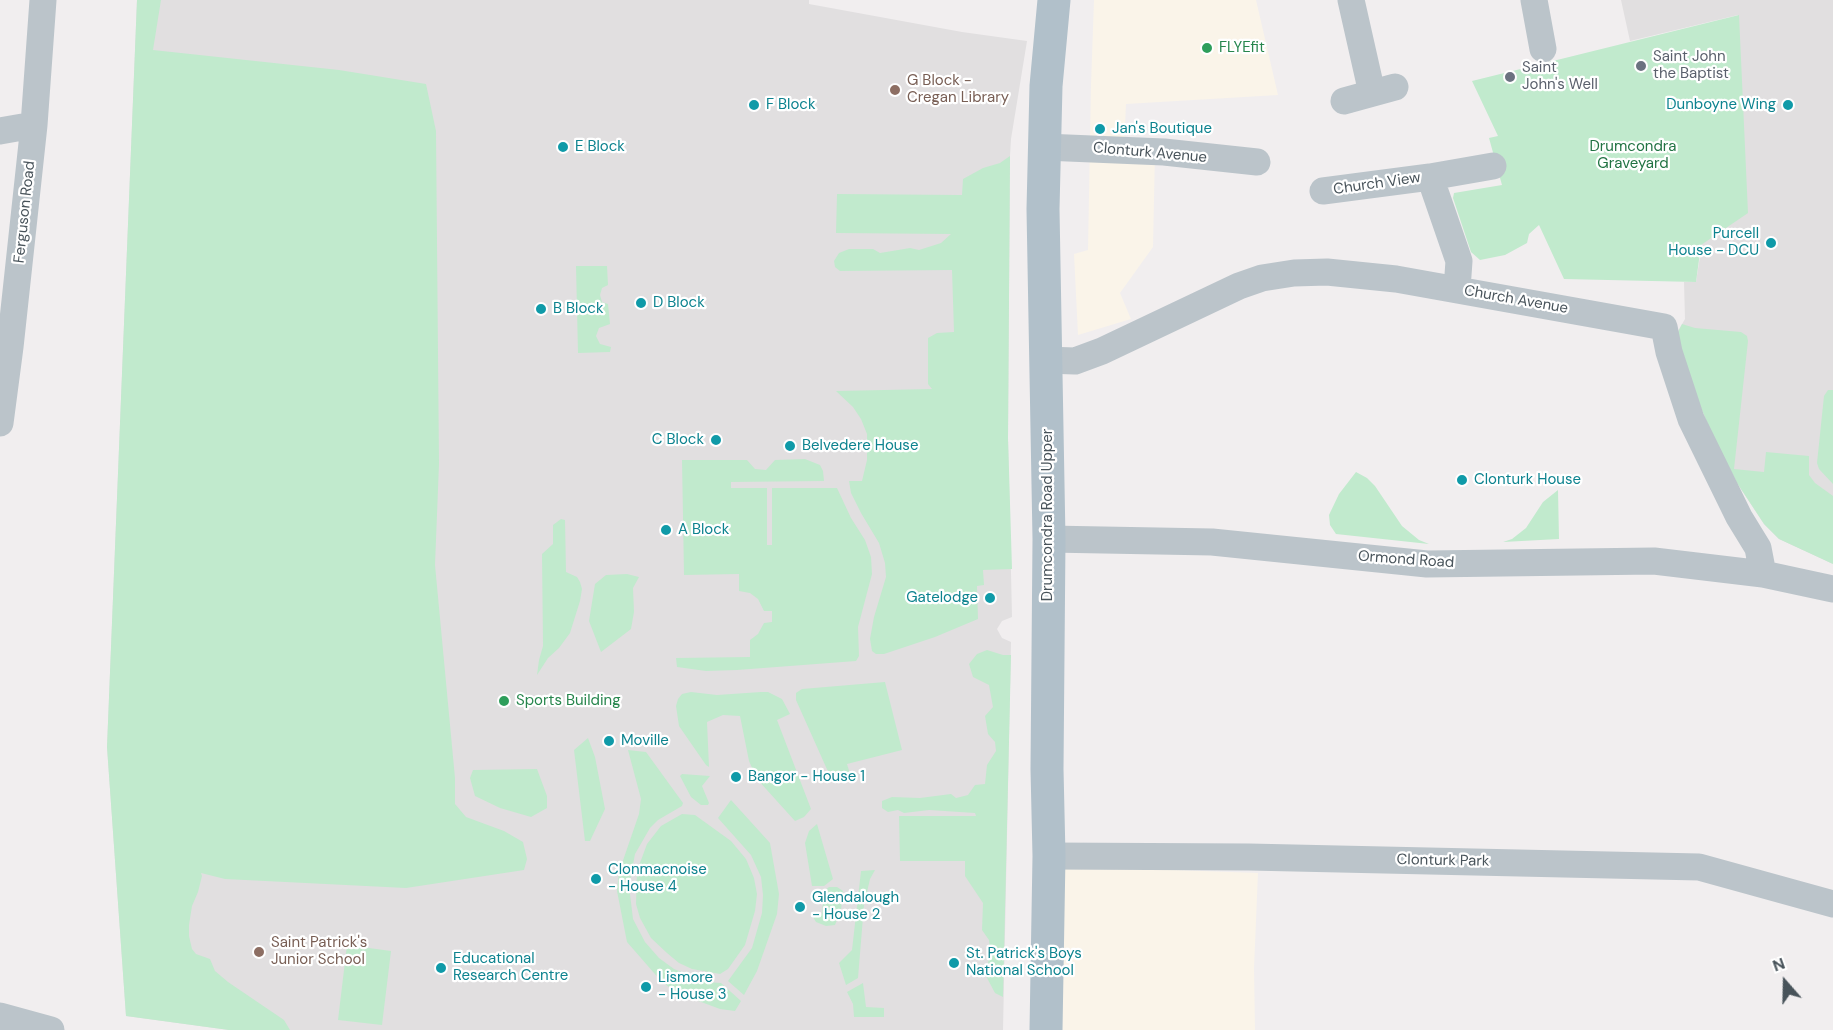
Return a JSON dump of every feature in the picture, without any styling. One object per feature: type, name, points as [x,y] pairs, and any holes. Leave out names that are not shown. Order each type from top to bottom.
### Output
[{"type":"main road","name":"Drumcondra Road Upper","points":[[1046,1030],[1049,856],[1047,769],[1049,539],[1042,224],[1044,147],[1054,0]]},
{"type":"street","name":"Ferguson Road","points":[[0,423],[12,335],[34,125],[43,0]]},
{"type":"street","points":[[1344,101],[1383,90],[1351,0]]},
{"type":"street","points":[[1534,0],[1543,50]]},
{"type":"street","points":[[0,131],[34,125]]},
{"type":"street","name":"Clonturk Avenue","points":[[1044,147],[1164,152],[1257,162]]},
{"type":"street","name":"Church View","points":[[1323,191],[1493,166]]},
{"type":"street","name":"Church View","points":[[1430,177],[1457,253],[1460,271],[1457,289]]},
{"type":"street","name":"Church Avenue","points":[[1046,360],[1075,361],[1102,351],[1239,286],[1262,278],[1294,273],[1327,272],[1396,279],[1664,327],[1669,352],[1691,419],[1739,517],[1758,548],[1763,574]]},
{"type":"street","name":"Ormond Road","points":[[1049,539],[1212,542],[1427,564],[1654,561],[1763,574]]},
{"type":"street","points":[[1763,574],[1833,589]]},
{"type":"street","name":"Clonturk Park","points":[[1049,856],[1249,857],[1699,867],[1833,904]]},
{"type":"street","points":[[0,1016],[51,1030]]},
{"type":"shaded area","points":[[137,0],[809,0],[809,4],[962,32],[1027,41],[1010,156],[1008,438],[1012,617],[1002,621],[997,629],[1002,638],[1011,642],[1003,1030],[229,1030],[126,1016],[107,747]]},
{"type":"shaded area","points":[[1094,0],[1256,0],[1278,95],[1126,104],[1124,149],[1155,151],[1153,247],[1120,293],[1131,319],[1078,335],[1074,254],[1088,250]]},
{"type":"shaded area","points":[[1621,0],[1833,0],[1833,564],[1779,539],[1764,524],[1737,483],[1678,331],[1685,319],[1684,282],[1696,282],[1738,15],[1630,41]]},
{"type":"shaded area","points":[[1061,866],[1258,873],[1254,968],[1255,1030],[1058,1030]]},
{"type":"green space","points":[[137,0],[161,0],[153,50],[339,70],[426,84],[436,131],[439,464],[435,565],[455,778],[455,804],[466,817],[504,831],[523,842],[527,859],[524,870],[406,888],[225,879],[201,873],[189,925],[192,949],[196,954],[210,959],[215,971],[228,982],[284,1020],[290,1030],[229,1030],[126,1016],[107,747]]},
{"type":"green space","name":"Drumcondra Graveyard","points":[[1739,15],[1748,213],[1701,245],[1696,282],[1564,279],[1539,225],[1529,234],[1527,243],[1505,255],[1480,260],[1471,252],[1453,198],[1454,193],[1502,185],[1489,138],[1498,136],[1472,81]]},
{"type":"green space","points":[[1010,156],[1008,438],[1012,569],[983,570],[984,585],[977,586],[978,619],[935,637],[884,654],[876,654],[872,651],[870,639],[886,577],[885,563],[879,543],[851,493],[849,481],[862,481],[867,460],[867,434],[853,407],[836,391],[932,389],[928,384],[928,338],[937,333],[954,332],[952,270],[840,271],[835,267],[834,261],[839,253],[849,249],[873,249],[880,253],[910,248],[919,250],[941,243],[951,234],[836,233],[837,194],[962,195],[963,179],[983,168],[1000,163]]},
{"type":"green space","points":[[576,266],[607,266],[608,285],[602,288],[600,295],[602,302],[608,304],[610,324],[599,328],[596,336],[600,344],[611,347],[610,352],[578,353]]},
{"type":"green space","points":[[1682,324],[1695,328],[1741,332],[1747,336],[1734,469],[1764,472],[1766,452],[1809,456],[1809,475],[1815,483],[1833,496],[1833,564],[1779,539],[1764,524],[1737,483],[1712,434],[1681,354],[1678,332]]},
{"type":"green space","points":[[1828,390],[1833,390],[1833,484],[1819,469],[1817,463],[1824,396]]},
{"type":"green space","points":[[805,459],[820,465],[824,481],[731,482],[731,488],[767,488],[767,545],[772,545],[772,488],[837,488],[851,518],[865,540],[871,557],[872,574],[858,627],[859,656],[856,661],[737,670],[706,671],[677,667],[676,658],[750,657],[750,640],[758,634],[764,623],[772,622],[772,611],[764,611],[758,599],[750,593],[739,591],[739,574],[684,575],[682,460],[747,460],[755,469],[766,470],[775,460]]},
{"type":"green space","points":[[1356,472],[1375,486],[1402,526],[1419,540],[1429,544],[1336,534],[1330,525],[1329,515],[1339,494]]},
{"type":"green space","points":[[1558,490],[1559,539],[1503,542],[1512,539],[1526,528],[1543,502]]},
{"type":"green space","points":[[561,519],[565,520],[566,572],[577,577],[582,589],[570,633],[548,658],[537,675],[543,646],[542,554],[553,544],[553,525]]},
{"type":"green space","points":[[627,574],[639,577],[633,588],[634,612],[631,629],[601,652],[589,621],[595,584],[606,575]]},
{"type":"green space","points":[[987,650],[1011,655],[1003,997],[995,993],[986,976],[990,951],[989,940],[982,930],[983,903],[965,876],[965,861],[900,861],[899,816],[976,816],[975,813],[929,810],[904,813],[898,810],[888,812],[882,808],[882,801],[892,797],[920,798],[951,794],[956,798],[968,795],[975,785],[985,784],[987,765],[996,751],[995,742],[988,734],[985,716],[993,707],[989,685],[973,677],[969,664],[977,654]]},
{"type":"green space","points":[[885,682],[902,750],[847,764],[851,777],[833,779],[796,700],[796,693],[802,689]]},
{"type":"green space","points":[[691,692],[717,695],[768,692],[782,699],[790,714],[777,720],[811,809],[804,817],[795,821],[757,779],[749,761],[740,716],[723,715],[707,722],[709,767],[706,765],[679,726],[676,706],[678,699],[682,694]]},
{"type":"green space","points":[[588,738],[595,757],[605,809],[590,841],[585,841],[574,750]]},
{"type":"green space","points":[[628,750],[646,752],[683,803],[650,828],[635,854],[629,886],[633,919],[645,942],[659,958],[674,969],[707,982],[721,983],[741,1001],[735,1011],[720,1009],[677,993],[661,981],[627,942],[617,891],[619,872],[639,814],[641,799]]},
{"type":"green space","points":[[537,769],[547,796],[547,808],[531,817],[500,808],[475,796],[470,778],[473,770]]},
{"type":"green space","points":[[682,774],[710,776],[702,786],[708,805],[701,805],[691,797],[680,776]]},
{"type":"green space","points":[[731,800],[770,843],[779,894],[777,914],[757,971],[744,995],[728,981],[752,948],[762,913],[763,895],[761,877],[751,855],[718,818]]},
{"type":"green space","points":[[682,814],[695,815],[731,841],[746,859],[754,878],[757,894],[755,911],[745,945],[728,969],[720,974],[692,969],[679,963],[667,953],[651,938],[640,918],[636,904],[637,871],[647,844],[661,826]]},
{"type":"green space","points":[[817,824],[833,879],[824,886],[812,886],[805,843],[809,831]]},
{"type":"green space","points":[[875,870],[870,879],[864,905],[858,978],[846,985],[839,963],[852,950],[861,871]]},
{"type":"green space","points":[[829,887],[837,887],[843,891],[841,910],[835,925],[826,926],[816,922],[813,917],[822,914],[823,901],[817,897]]},
{"type":"green space","points":[[347,945],[391,951],[382,1025],[338,1020]]},
{"type":"green space","points":[[863,983],[866,1007],[884,1008],[884,1017],[854,1017],[853,1004],[847,992]]},
{"type":"place","name":"FLYEfit","points":[[1207,48]]},
{"type":"place","name":"Saint John the Baptist","points":[[1641,66]]},
{"type":"place","name":"Saint John's Well","points":[[1510,77]]},
{"type":"place","name":"G Block - Cregan Library","points":[[895,90]]},
{"type":"place","name":"F Block","points":[[754,105]]},
{"type":"place","name":"Dunboyne Wing","points":[[1788,105]]},
{"type":"place","name":"Jan's Boutique","points":[[1100,129]]},
{"type":"place","name":"E Block","points":[[563,147]]},
{"type":"place","name":"Purcell House - DCU","points":[[1771,243]]},
{"type":"place","name":"D Block","points":[[641,303]]},
{"type":"place","name":"B Block","points":[[541,309]]},
{"type":"place","name":"C Block","points":[[716,440]]},
{"type":"place","name":"Belvedere House","points":[[790,446]]},
{"type":"place","name":"Clonturk House","points":[[1462,480]]},
{"type":"place","name":"A Block","points":[[666,530]]},
{"type":"place","name":"Gatelodge","points":[[990,598]]},
{"type":"place","name":"Sports Building","points":[[504,701]]},
{"type":"place","name":"Moville","points":[[609,741]]},
{"type":"place","name":"Bangor - House 1","points":[[736,777]]},
{"type":"place","name":"Clonmacnoise - House 4","points":[[596,879]]},
{"type":"place","name":"Glendalough - House 2","points":[[800,907]]},
{"type":"place","name":"Saint Patrick's Junior School","points":[[259,952]]},
{"type":"place","name":"St. Patrick's Boys National School","points":[[954,963]]},
{"type":"place","name":"Educational Research Centre","points":[[441,968]]},
{"type":"place","name":"Lismore - House 3","points":[[646,987]]}]
